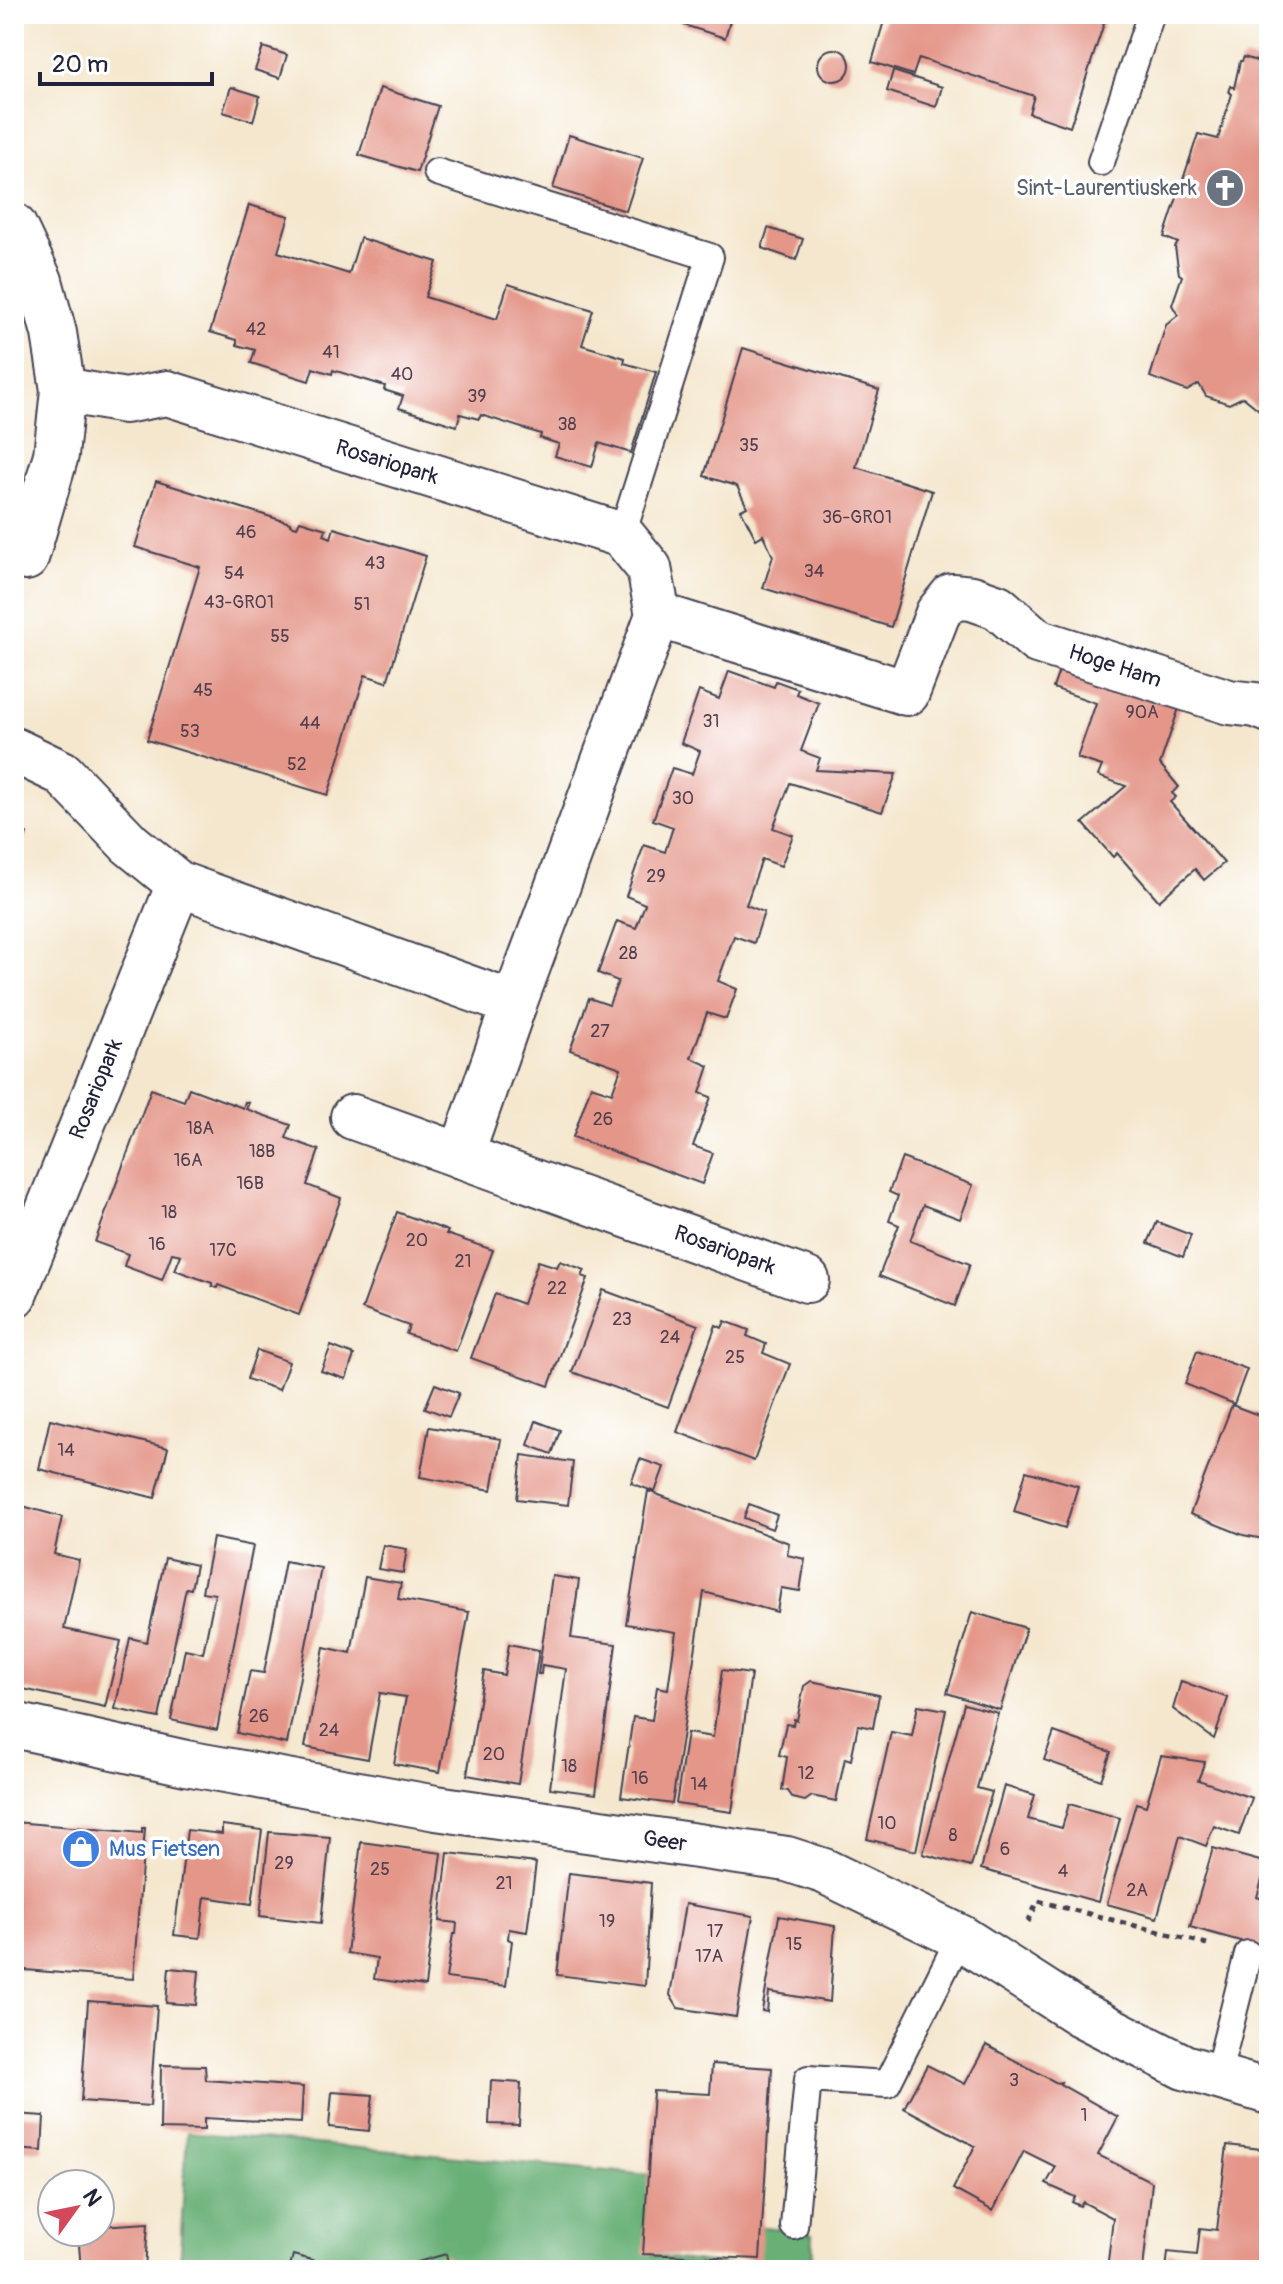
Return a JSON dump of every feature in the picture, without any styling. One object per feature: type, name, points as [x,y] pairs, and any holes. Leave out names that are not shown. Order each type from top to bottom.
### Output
[{"type":"street","points":[[14,226],[40,281],[54,333],[63,390],[56,455],[26,558]]},
{"type":"street","name":"Rosariopark","points":[[63,390],[125,401],[167,393],[622,535]]},
{"type":"street","points":[[461,1156],[658,615],[649,568],[622,535]]},
{"type":"street","name":"Hoge Ham","points":[[658,615],[907,693],[938,613],[952,596],[972,598],[998,607],[1037,641],[1229,702],[1269,710]]},
{"type":"street","points":[[14,750],[62,773],[130,844],[179,884],[514,1004]]},
{"type":"street","name":"Rosariopark","points":[[14,1295],[179,884]]},
{"type":"street","name":"Rosariopark","points":[[353,1117],[807,1280]]},
{"type":"street","name":"Geer","points":[[14,1725],[186,1763],[436,1808],[787,1859],[824,1871],[960,1937],[1080,2014],[1184,2067],[1269,2092]]},
{"type":"lane","points":[[1101,162],[1151,14]]},
{"type":"lane","points":[[437,172],[710,257],[622,535]]},
{"type":"lane","points":[[794,2226],[808,2079],[887,2084],[960,1937]]},
{"type":"lane","points":[[1217,2077],[1248,1954]]},
{"type":"path","points":[[1007,1966],[1038,1901],[1248,1954]]},
{"type":"green space","points":[[187,2132],[661,2176],[653,2256],[750,2268],[755,2226],[813,2235],[812,2270],[179,2270]]},
{"type":"building","points":[[684,14],[732,14],[725,38],[681,24]]},
{"type":"building","points":[[886,14],[1107,14],[1070,127],[1029,113],[1034,96],[919,58],[913,75],[872,62]]},
{"type":"building","points":[[263,47],[287,55],[280,78],[255,70]]},
{"type":"building","points":[[834,49],[845,54],[850,65],[845,76],[834,81],[823,76],[818,65],[823,54]]},
{"type":"building","name":"Sint-Laurentiuskerk","points":[[1244,57],[1269,65],[1269,418],[1243,397],[1229,404],[1206,396],[1199,384],[1187,391],[1150,377],[1166,325],[1178,315],[1172,305],[1182,276],[1179,274],[1175,247],[1178,243],[1164,237],[1198,134],[1218,139],[1232,94],[1229,92],[1231,86],[1234,88],[1240,61]]},
{"type":"building","points":[[893,71],[942,87],[936,107],[887,91]]},
{"type":"building","points":[[231,87],[260,96],[253,121],[223,112]]},
{"type":"building","points":[[380,88],[438,106],[417,172],[359,155]]},
{"type":"building","points":[[569,135],[643,158],[626,211],[553,188]]},
{"type":"building","points":[[249,205],[289,216],[278,252],[349,274],[360,238],[437,262],[425,297],[497,319],[508,284],[593,310],[582,345],[625,358],[624,363],[656,372],[631,453],[599,443],[592,467],[555,456],[559,444],[540,438],[541,434],[481,415],[479,419],[460,414],[457,426],[399,408],[403,396],[384,390],[385,386],[333,370],[332,374],[313,368],[309,381],[251,363],[255,350],[237,345],[237,340],[210,332]]},
{"type":"building","points":[[768,228],[803,239],[796,260],[762,248]]},
{"type":"building","points":[[743,348],[879,390],[856,467],[932,491],[891,627],[763,588],[773,556],[763,535],[756,539],[741,510],[747,507],[737,486],[704,476]]},
{"type":"building","points":[[156,481],[297,527],[300,521],[326,529],[324,535],[331,538],[334,528],[426,556],[387,682],[365,675],[328,795],[147,740],[200,567],[135,547]]},
{"type":"building","points":[[1062,662],[1181,702],[1160,764],[1179,787],[1172,793],[1176,797],[1170,802],[1224,863],[1204,880],[1195,869],[1159,901],[1117,853],[1113,857],[1083,823],[1126,786],[1098,776],[1102,766],[1077,758],[1096,703],[1053,688]]},
{"type":"building","points":[[729,671],[774,687],[776,681],[798,689],[796,694],[819,703],[801,751],[820,758],[816,770],[896,774],[882,812],[790,783],[773,828],[793,835],[781,866],[762,859],[746,905],[764,912],[754,943],[734,936],[718,981],[737,989],[726,1019],[707,1013],[691,1058],[709,1066],[700,1093],[711,1097],[693,1146],[713,1153],[702,1184],[573,1137],[591,1086],[612,1093],[621,1068],[570,1050],[589,998],[609,1005],[618,981],[598,973],[617,921],[636,928],[645,904],[626,896],[644,845],[665,852],[673,827],[653,820],[672,768],[692,774],[700,751],[681,743],[699,691],[719,699]]},
{"type":"building","points":[[14,828],[27,834],[14,861]]},
{"type":"building","points":[[189,1088],[243,1108],[245,1102],[249,1103],[246,1109],[291,1125],[286,1138],[319,1150],[307,1185],[341,1198],[299,1315],[218,1285],[217,1288],[212,1283],[175,1270],[181,1255],[172,1253],[162,1280],[124,1266],[128,1254],[95,1242],[151,1089],[184,1101]]},
{"type":"building","points":[[902,1158],[973,1185],[960,1219],[923,1205],[910,1241],[970,1264],[955,1306],[879,1276],[899,1225],[889,1221],[898,1196],[889,1192]]},
{"type":"building","points":[[397,1212],[448,1231],[446,1234],[493,1250],[456,1351],[406,1334],[409,1326],[362,1309]]},
{"type":"building","points":[[1157,1222],[1191,1235],[1183,1257],[1148,1243]]},
{"type":"building","points":[[538,1261],[557,1267],[560,1261],[585,1270],[582,1276],[588,1278],[549,1386],[471,1358],[495,1294],[523,1304]]},
{"type":"building","points":[[603,1290],[698,1325],[668,1407],[572,1372]]},
{"type":"building","points":[[725,1321],[749,1330],[747,1336],[766,1344],[763,1353],[790,1364],[754,1461],[677,1432],[716,1325],[722,1328]]},
{"type":"building","points":[[331,1346],[354,1355],[346,1379],[321,1371]]},
{"type":"building","points":[[257,1350],[289,1362],[279,1390],[247,1379]]},
{"type":"building","points":[[1197,1351],[1247,1369],[1234,1404],[1185,1384]]},
{"type":"building","points":[[435,1384],[459,1393],[449,1417],[425,1408]]},
{"type":"building","points":[[1232,1405],[1269,1419],[1269,1540],[1243,1535],[1190,1514]]},
{"type":"building","points":[[50,1419],[168,1448],[155,1498],[39,1469]]},
{"type":"building","points":[[536,1421],[560,1430],[552,1454],[528,1445]]},
{"type":"building","points":[[429,1427],[501,1439],[492,1490],[420,1477]]},
{"type":"building","points":[[522,1455],[573,1462],[568,1505],[517,1499]]},
{"type":"building","points":[[640,1459],[664,1467],[655,1492],[631,1483]]},
{"type":"building","points":[[1026,1471],[1078,1486],[1065,1528],[1014,1512]]},
{"type":"building","points":[[648,1491],[789,1543],[787,1555],[805,1559],[800,1591],[781,1588],[777,1612],[704,1592],[672,1804],[621,1797],[633,1717],[652,1720],[657,1687],[668,1689],[676,1632],[626,1624]]},
{"type":"building","points":[[749,1504],[777,1515],[772,1529],[744,1518]]},
{"type":"building","points":[[19,1505],[62,1517],[54,1554],[79,1560],[64,1629],[121,1641],[105,1707],[14,1687],[14,1521]]},
{"type":"building","points":[[213,1538],[253,1546],[217,1730],[171,1720],[185,1649],[203,1653],[215,1594],[202,1592]]},
{"type":"building","points":[[383,1545],[407,1549],[403,1573],[378,1569]]},
{"type":"building","points":[[165,1558],[196,1565],[191,1589],[186,1588],[159,1718],[115,1709],[130,1638],[147,1642]]},
{"type":"building","points":[[285,1561],[321,1568],[287,1744],[237,1733],[250,1671],[264,1673]]},
{"type":"building","points":[[552,1576],[579,1580],[571,1638],[616,1644],[596,1794],[550,1788],[566,1669],[542,1665],[541,1674],[538,1674]]},
{"type":"building","points":[[365,1577],[401,1583],[398,1599],[469,1612],[440,1772],[394,1764],[406,1697],[380,1693],[368,1759],[305,1747],[324,1647],[351,1653]]},
{"type":"building","points":[[972,1612],[1026,1628],[1000,1710],[947,1693]]},
{"type":"building","points":[[509,1644],[539,1650],[518,1784],[467,1775],[484,1671],[504,1675]]},
{"type":"building","points":[[722,1670],[751,1674],[732,1812],[676,1804],[687,1733],[713,1737]]},
{"type":"building","points":[[811,1681],[879,1695],[873,1728],[858,1725],[851,1760],[845,1758],[836,1801],[812,1796],[805,1801],[793,1798],[788,1791],[782,1790],[787,1757],[779,1755],[786,1724],[793,1725],[794,1719],[797,1720],[804,1686]]},
{"type":"building","points":[[1181,1681],[1228,1698],[1214,1739],[1173,1709]]},
{"type":"building","points":[[964,1704],[998,1713],[977,1788],[992,1792],[971,1867],[923,1854]]},
{"type":"building","points":[[918,1705],[946,1710],[916,1851],[867,1839],[891,1732],[912,1736]]},
{"type":"building","points":[[1054,1732],[1111,1752],[1101,1780],[1044,1760]]},
{"type":"building","points":[[1161,1756],[1205,1762],[1198,1780],[1252,1798],[1239,1835],[1214,1826],[1206,1846],[1180,1836],[1157,1918],[1107,1904],[1136,1803],[1146,1806]]},
{"type":"building","points":[[1004,1786],[1035,1795],[1028,1819],[1062,1828],[1069,1804],[1120,1818],[1098,1902],[981,1869]]},
{"type":"building","points":[[14,1822],[142,1833],[142,1828],[145,1828],[133,1979],[14,1969]]},
{"type":"building","points":[[222,1825],[262,1830],[252,1904],[205,1897],[200,1938],[174,1935],[187,1830],[222,1834]]},
{"type":"building","points":[[269,1832],[330,1837],[321,1923],[260,1916]]},
{"type":"building","points":[[361,1842],[442,1853],[425,1986],[374,1979],[377,1958],[347,1953]]},
{"type":"building","points":[[1213,1848],[1267,1863],[1257,1897],[1269,1901],[1269,1949],[1190,1927]]},
{"type":"building","points":[[448,1853],[536,1863],[527,1932],[509,1929],[508,1939],[512,1941],[506,1986],[446,1978],[457,1923],[440,1921]]},
{"type":"building","points":[[569,1873],[651,1883],[645,1986],[557,1975]]},
{"type":"building","points":[[685,1904],[753,1916],[736,2017],[678,2008],[670,1995]]},
{"type":"building","points":[[779,1916],[835,1926],[830,2002],[769,1992],[767,2012],[762,2011]]},
{"type":"building","points":[[169,1968],[199,1971],[196,2005],[166,2003]]},
{"type":"building","points":[[88,2001],[157,2006],[150,2106],[81,2101]]},
{"type":"building","points":[[986,2045],[1057,2083],[1061,2082],[1118,2117],[1098,2155],[1152,2182],[1143,2270],[1107,2270],[1113,2218],[1083,2202],[1080,2206],[1072,2202],[1075,2197],[1046,2184],[1056,2167],[1024,2151],[993,2211],[953,2189],[975,2146],[904,2108],[927,2065],[965,2084]]},
{"type":"building","points":[[712,2064],[772,2068],[760,2259],[643,2254],[653,2091],[710,2094]]},
{"type":"building","points":[[161,2065],[205,2066],[206,2080],[303,2087],[301,2123],[204,2118],[204,2130],[160,2129]]},
{"type":"building","points":[[491,2081],[521,2083],[519,2125],[489,2124]]},
{"type":"building","points":[[332,2092],[373,2095],[369,2131],[329,2127]]},
{"type":"building","points":[[14,2114],[44,2116],[42,2151],[14,2149]]},
{"type":"building","points":[[1227,2145],[1269,2150],[1269,2265],[1236,2270],[1166,2270],[1168,2252],[1197,2255],[1200,2228],[1217,2230]]},
{"type":"building","points":[[148,2223],[145,2270],[81,2270],[79,2248],[116,2248],[116,2225]]},
{"type":"building","points":[[446,2254],[450,2270],[371,2270],[407,2265]]},
{"type":"building","points":[[293,2255],[331,2265],[367,2270],[289,2270]]},
{"type":"place","name":"Sint-Laurentiuskerk","points":[[1225,188]]},
{"type":"place","name":"Mus Fietsen","points":[[81,1849]]}]
